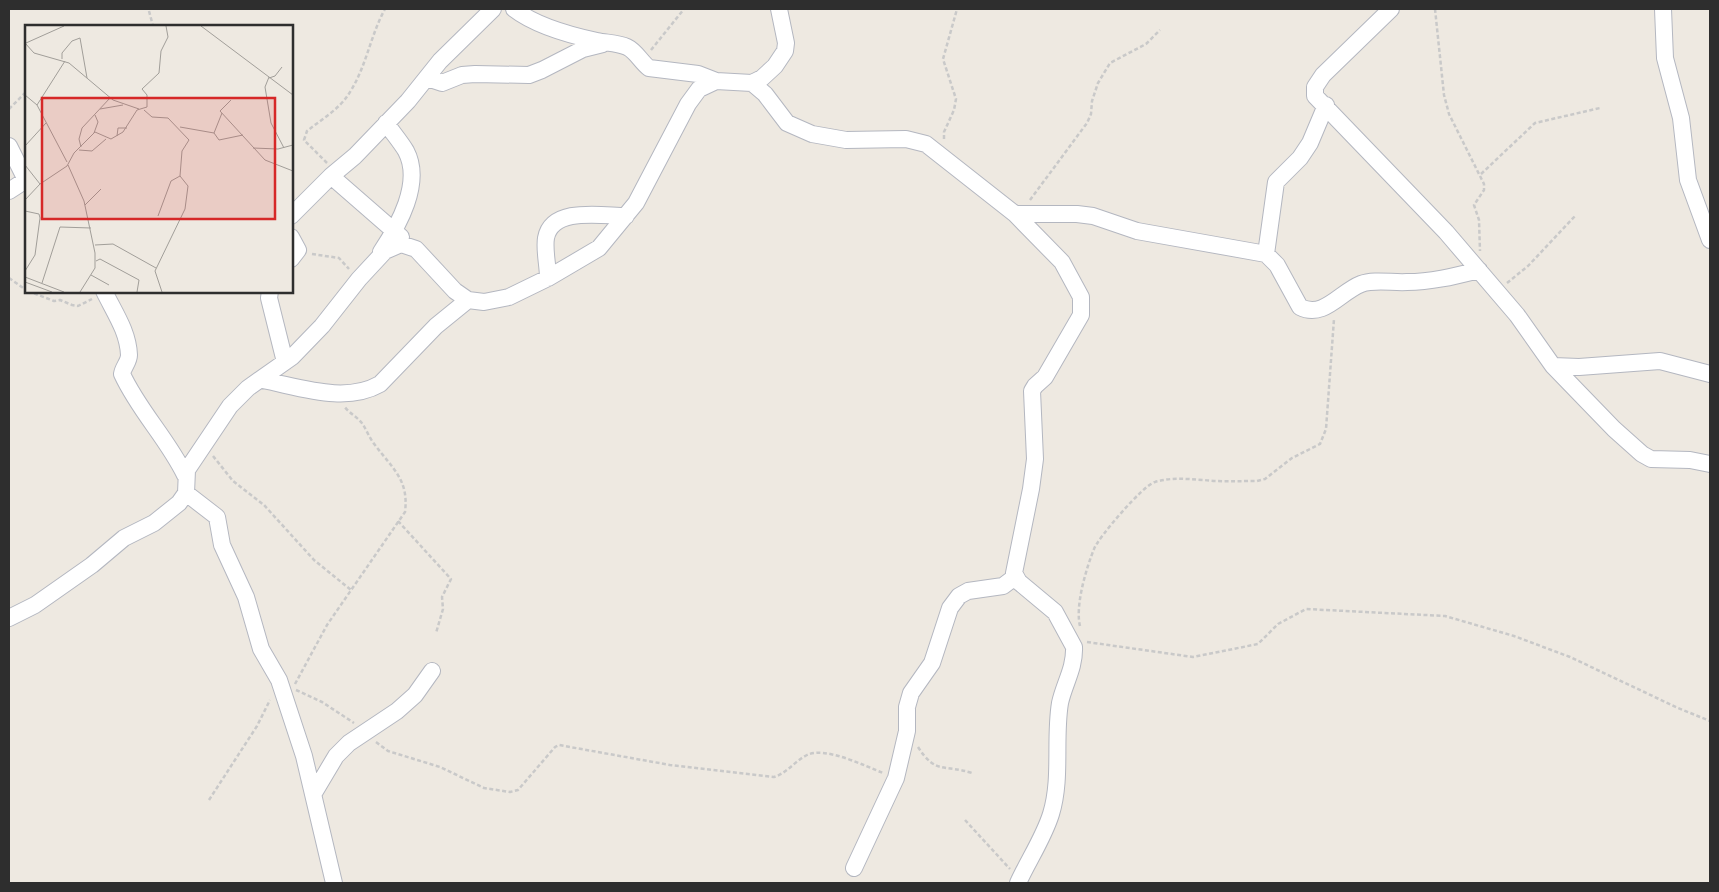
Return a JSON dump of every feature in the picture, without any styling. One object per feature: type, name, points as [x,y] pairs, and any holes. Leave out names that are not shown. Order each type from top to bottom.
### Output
[{"type":"street","points":[[292,215],[333,174],[355,156],[408,101],[440,61],[493,9]]},
{"type":"street","points":[[514,9],[547,26],[580,38],[621,44],[630,48],[649,68],[698,74],[716,81],[752,83],[762,78],[775,66],[785,51],[786,35],[779,9]]},
{"type":"street","points":[[1391,9],[1323,75],[1314,92],[1446,232],[1517,315],[1553,366],[1642,454],[1651,459],[1690,460],[1710,464]]},
{"type":"street","points":[[1663,9],[1665,58],[1681,118],[1688,180],[1710,240]]},
{"type":"street","points":[[427,78],[442,83],[462,75],[529,75],[583,49],[606,43]]},
{"type":"street","points":[[333,174],[410,246],[420,252],[455,291],[468,300],[484,302],[501,299],[548,278],[598,248],[626,216],[647,186],[688,104],[699,89],[716,81]]},
{"type":"street","points":[[752,83],[765,94],[788,123],[812,134],[846,140],[906,139],[926,144],[1018,214],[1062,262],[1081,297],[1081,315],[1045,377],[1034,386],[1032,391],[1035,459],[1032,490],[1015,569],[1015,577],[1055,612],[1075,633],[1070,676],[1060,702],[1056,787],[1051,815],[1019,881]]},
{"type":"street","points":[[1266,254],[1276,182],[1300,158],[1310,144],[1326,105]]},
{"type":"street","points":[[185,475],[230,406],[248,388],[262,380],[284,362],[322,326],[359,278],[378,257],[395,231],[407,199],[411,165],[406,152],[386,123]]},
{"type":"street","points":[[9,146],[25,178]]},
{"type":"street","points":[[9,191],[25,181]]},
{"type":"street","points":[[1018,214],[1085,215],[1137,231],[1266,254],[1277,265],[1300,307],[1313,311],[1326,306],[1366,282],[1436,280],[1479,270]]},
{"type":"street","points":[[548,278],[546,239],[550,230],[561,219],[572,215],[626,216]]},
{"type":"street","points":[[378,257],[393,246],[401,244],[410,246]]},
{"type":"street","points":[[270,292],[269,298],[284,362]]},
{"type":"street","points":[[9,618],[35,605],[72,580],[124,538],[154,523],[179,502],[186,493],[185,475],[168,442],[143,413],[122,374],[129,356],[125,334],[106,294]]},
{"type":"street","points":[[262,380],[334,394],[358,393],[369,390],[380,384],[436,326],[468,300]]},
{"type":"street","points":[[1553,366],[1579,367],[1660,360],[1710,374]]},
{"type":"street","points":[[186,493],[216,517],[222,544],[246,597],[261,649],[279,680],[314,793],[334,883]]},
{"type":"street","points":[[854,868],[896,778],[907,731],[907,707],[911,693],[932,662],[950,608],[959,596],[968,591],[1003,586],[1015,577]]},
{"type":"street","points":[[314,793],[336,756],[349,742],[397,712],[415,695],[432,672]]},
{"type":"path","points":[[333,174],[304,140],[304,137],[308,131],[348,95],[356,80],[376,25],[385,9]]},
{"type":"path","points":[[636,55],[656,47],[684,9]]},
{"type":"path","points":[[944,140],[944,132],[954,110],[956,99],[943,59],[957,9]]},
{"type":"path","points":[[1435,9],[1442,79],[1449,114],[1481,174],[1484,190],[1474,205],[1480,220],[1479,270]]},
{"type":"path","points":[[149,11],[153,25]]},
{"type":"path","points":[[1018,214],[1087,123],[1098,83],[1110,63],[1146,44],[1160,30]]},
{"type":"path","points":[[9,109],[25,93]]},
{"type":"path","points":[[1481,174],[1535,123],[1600,108]]},
{"type":"path","points":[[1496,292],[1528,266],[1576,214]]},
{"type":"path","points":[[294,248],[338,258],[359,278]]},
{"type":"path","points":[[9,278],[25,290]]},
{"type":"path","points":[[30,292],[54,301],[60,300],[78,306],[85,301],[106,294]]},
{"type":"path","points":[[1336,300],[1326,429],[1320,444],[1292,458],[1265,478],[1257,481],[1186,478],[1153,482],[1146,486],[1127,505],[1095,547],[1077,608],[1075,633],[1193,658],[1258,644],[1278,624],[1306,609],[1445,616],[1514,636],[1570,658],[1710,721]]},
{"type":"path","points":[[334,394],[352,416],[361,422],[370,438],[403,482],[407,494],[405,512],[327,625],[293,688],[322,702],[388,751],[440,766],[484,788],[504,791],[518,790],[555,747],[559,745],[670,765],[774,777],[780,775],[807,755],[816,753],[842,757],[896,778]]},
{"type":"path","points":[[204,445],[233,481],[264,505],[314,560],[351,590]]},
{"type":"path","points":[[398,521],[451,579],[442,597],[443,609],[436,633]]},
{"type":"path","points":[[209,800],[257,726],[279,680]]},
{"type":"path","points":[[907,731],[931,764],[937,767],[972,773]]},
{"type":"path","points":[[965,820],[1019,881]]}]
